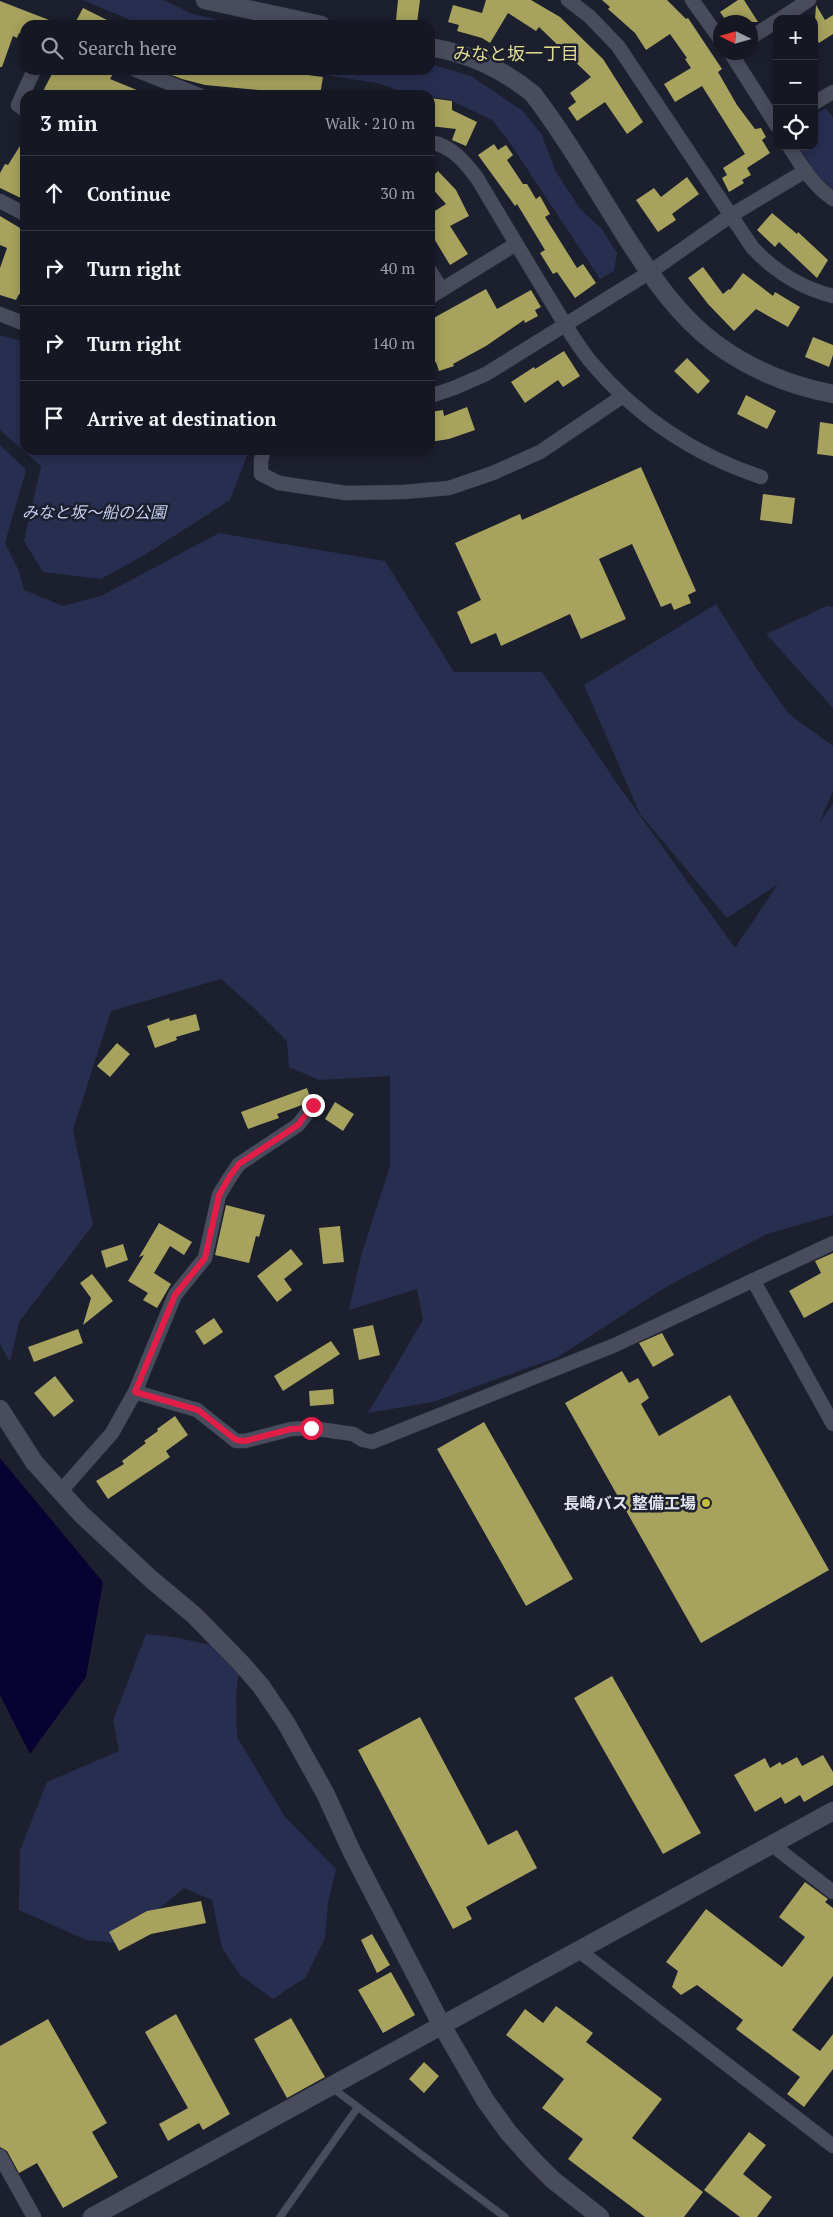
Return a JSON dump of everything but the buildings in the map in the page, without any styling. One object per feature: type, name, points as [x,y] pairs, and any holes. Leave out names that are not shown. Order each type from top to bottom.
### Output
[{"type":"street","points":[[206,0],[298,20]]},
{"type":"street","points":[[568,0],[589,16],[618,46],[752,247],[770,266],[808,288],[833,296]]},
{"type":"street","points":[[692,0],[713,29]]},
{"type":"street","points":[[786,15],[809,0]]},
{"type":"street","points":[[758,33],[773,24]]},
{"type":"street","points":[[435,48],[460,53],[485,62],[515,80],[533,94],[650,272],[684,314],[715,343],[736,357],[796,386],[833,394]]},
{"type":"street","points":[[735,60],[773,120]]},
{"type":"street","points":[[25,90],[32,75]]},
{"type":"street","points":[[149,75],[186,90]]},
{"type":"street","points":[[818,101],[833,92]]},
{"type":"street","points":[[435,144],[450,150],[462,158],[477,178],[565,324],[590,361],[623,396],[678,440],[728,466],[761,477]]},
{"type":"street","points":[[792,150],[819,189],[833,199]]},
{"type":"street","points":[[435,394],[486,374],[650,272],[730,216],[805,171]]},
{"type":"street","points":[[0,201],[20,211]]},
{"type":"street","points":[[436,294],[516,244]]},
{"type":"street","points":[[0,314],[20,322]]},
{"type":"street","points":[[262,455],[261,474],[278,483],[346,493],[404,492],[449,488],[493,473],[540,452],[623,396]]},
{"type":"street","points":[[61,1491],[112,1433],[135,1392],[175,1295],[205,1258],[219,1195],[230,1176],[239,1164],[298,1125],[313,1105]]},
{"type":"street","points":[[135,1392],[198,1410],[236,1440],[245,1441],[291,1429],[311,1428],[353,1434],[363,1440],[372,1442],[615,1345],[833,1243]]},
{"type":"street","points":[[753,1280],[833,1424]]},
{"type":"street","points":[[0,1409],[34,1462],[61,1491],[104,1536],[194,1615],[261,1686],[286,1723],[325,1793],[352,1852],[442,2024],[485,2100],[508,2132],[554,2180],[600,2217]]},
{"type":"street","points":[[92,2217],[833,1811]]},
{"type":"street","points":[[771,1844],[833,1892]]},
{"type":"street","points":[[578,1950],[833,2146]]},
{"type":"street","points":[[0,2156],[34,2217]]},
{"type":"lane","points":[[330,2086],[505,2217]]},
{"type":"lane","points":[[280,2217],[358,2107]]},
{"type":"green space","points":[[83,0],[163,0],[193,14],[219,20],[130,20]]},
{"type":"green space","points":[[435,65],[471,76],[523,111],[542,135],[556,172],[581,210],[601,228],[617,253],[614,271],[600,279],[508,140],[492,120],[448,99],[435,98],[435,90],[397,90],[378,83],[324,75],[435,75]]},
{"type":"green space","points":[[826,108],[833,118],[833,189],[816,174],[801,150],[818,150],[818,113]]},
{"type":"green space","name":"みなと坂〜船の公園","points":[[0,335],[20,341],[20,448],[0,430]]},
{"type":"green space","points":[[0,445],[26,470],[5,543],[19,571],[24,590],[63,606],[101,596],[219,533],[385,561],[454,672],[542,672],[616,782],[735,948],[778,884],[727,918],[640,814],[584,685],[716,604],[757,669],[789,714],[833,746],[833,791],[819,823],[833,804],[833,1215],[767,1234],[666,1287],[558,1357],[433,1402],[368,1413],[423,1320],[417,1289],[349,1310],[361,1256],[390,1166],[390,1076],[319,1080],[289,1067],[287,1041],[221,979],[111,1011],[73,1130],[93,1225],[19,1322],[10,1362],[0,1344]]},
{"type":"green space","name":"みなと坂〜船の公園","points":[[28,455],[247,455],[230,500],[143,556],[101,579],[43,572],[24,541],[41,466]]},
{"type":"green space","points":[[827,606],[833,607],[833,708],[766,634]]},
{"type":"green space","points":[[146,1634],[173,1637],[241,1651],[236,1696],[237,1737],[285,1817],[336,1869],[328,1903],[325,1938],[306,1977],[273,1999],[240,1975],[222,1948],[212,1900],[184,1888],[117,1943],[86,1940],[19,1910],[20,1850],[47,1782],[119,1751],[113,1720]]},
{"type":"shaded area","points":[[0,1458],[103,1582],[86,1677],[30,1754],[0,1695]]},
{"type":"place","name":"長崎バス 整備工場","points":[[706,1503]]},
{"type":"district","name":"みなと坂一丁目","points":[[516,53]]},
{"type":"route","points":[[311,1428],[268,1433],[245,1441],[236,1440],[198,1410],[135,1392],[175,1295],[205,1258],[219,1195],[230,1176],[239,1164],[298,1125],[313,1105]]}]
